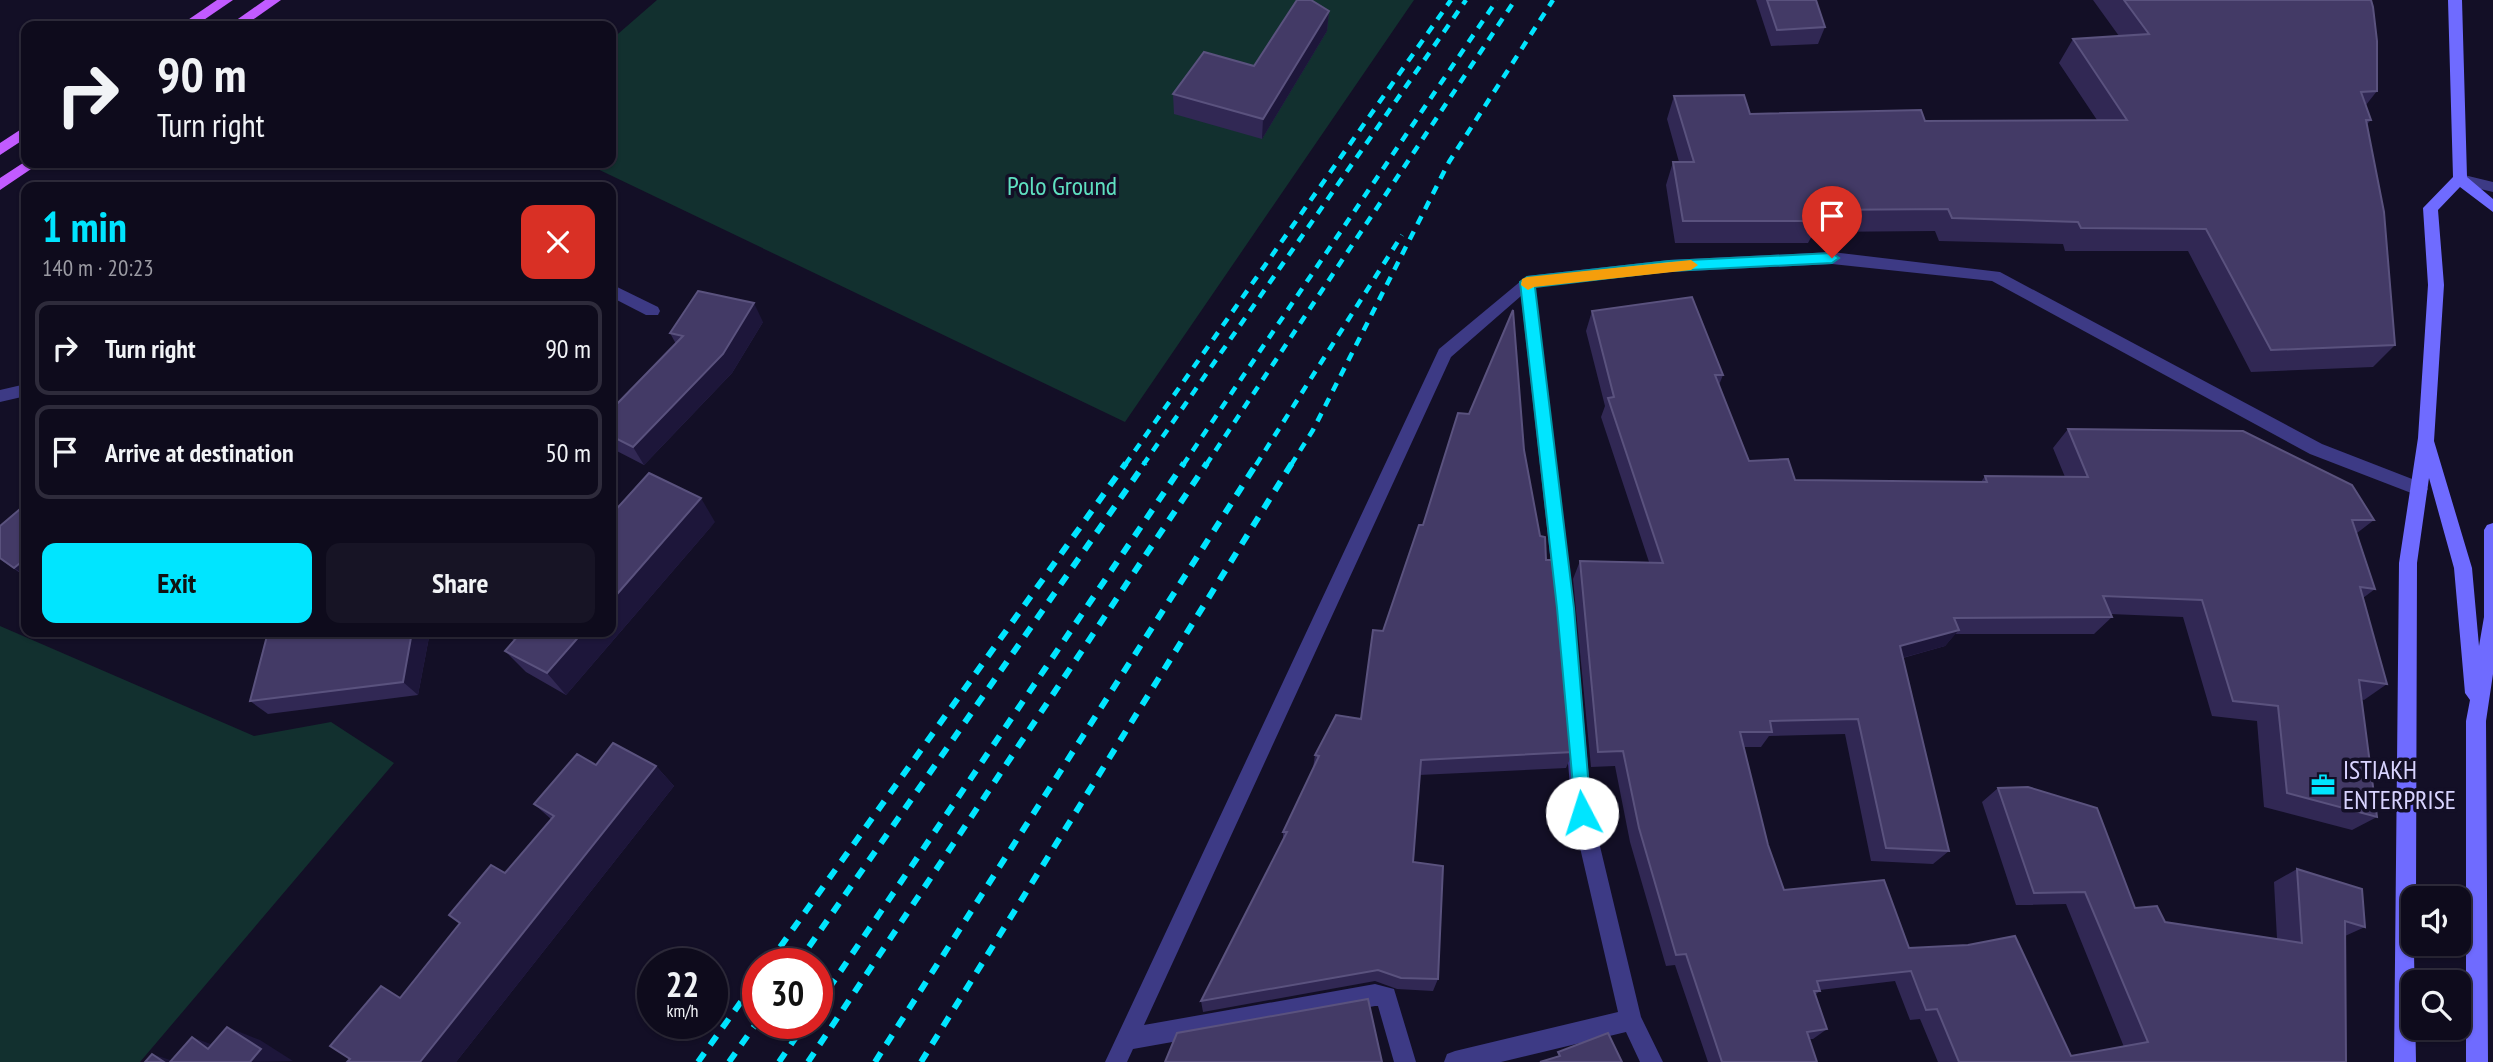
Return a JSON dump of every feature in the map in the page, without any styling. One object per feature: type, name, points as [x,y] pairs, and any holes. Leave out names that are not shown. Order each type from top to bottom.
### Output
[{"type":"main road","points":[[194,21],[226,0]]},
{"type":"main road","points":[[242,21],[274,0]]},
{"type":"main road","points":[[2405,1062],[2408,564],[2426,438],[2436,285],[2430,208],[2460,179],[2455,0]]},
{"type":"main road","points":[[0,150],[21,135]]},
{"type":"main road","points":[[0,185],[26,168]]},
{"type":"main road","points":[[2460,179],[2493,207]]},
{"type":"main road","points":[[2426,438],[2463,568],[2476,721],[2477,1062]]},
{"type":"main road","points":[[2476,721],[2493,617],[2493,530]]},
{"type":"street","points":[[2460,179],[2493,187]]},
{"type":"street","points":[[1116,1062],[1129,1039],[1445,353],[1527,282],[1669,266],[1832,258],[1995,276],[2316,449],[2418,489]]},
{"type":"street","points":[[1527,282],[1565,608],[1582,813],[1631,1020],[1652,1062]]},
{"type":"street","points":[[616,293],[652,311]]},
{"type":"street","points":[[0,396],[21,391]]},
{"type":"street","points":[[1129,1039],[1375,995],[1385,996],[1391,1007],[1405,1062]]},
{"type":"street","points":[[1455,1062],[1631,1020]]},
{"type":"green space","name":"Polo Ground","points":[[657,0],[1414,0],[1125,422],[595,168],[616,168],[616,36]]},
{"type":"green space","points":[[0,626],[254,736],[331,722],[394,763],[140,1062],[0,1062]]},
{"type":"building","points":[[1297,0],[1311,0],[1329,11],[1263,119],[1173,94],[1204,52],[1254,66]]},
{"type":"building","points":[[1767,0],[1816,0],[1825,27],[1777,30]]},
{"type":"building","points":[[2124,0],[2371,0],[2377,41],[2377,91],[2361,92],[2371,120],[2366,120],[2384,212],[2395,345],[2271,350],[2206,229],[2081,228],[2078,222],[1952,218],[1948,209],[1814,210],[1819,221],[1683,221],[1673,162],[1694,162],[1674,96],[1744,95],[1750,114],[1921,110],[1925,121],[2127,120],[2073,39],[2149,34]]},
{"type":"building","points":[[698,291],[754,303],[723,354],[633,447],[616,438],[616,405],[683,336],[670,333]]},
{"type":"building","points":[[1692,297],[1723,375],[1715,375],[1749,461],[1788,459],[1795,480],[1987,482],[1985,476],[2088,477],[2068,429],[2243,431],[2352,485],[2374,520],[2352,520],[2375,589],[2360,587],[2387,684],[2359,680],[2377,817],[2287,793],[2278,706],[2233,701],[2202,600],[2103,596],[2112,617],[1954,618],[1959,630],[1900,646],[1949,851],[1886,848],[1858,719],[1770,721],[1772,732],[1740,732],[1768,845],[1784,890],[1884,880],[1909,948],[1968,945],[2015,936],[2071,1056],[2148,1042],[2085,892],[2034,893],[1998,788],[2028,787],[2097,808],[2135,908],[2157,906],[2165,922],[2302,943],[2297,869],[2362,889],[2365,927],[2345,921],[2346,1062],[1959,1062],[1937,1009],[1926,1010],[1911,971],[1817,981],[1820,991],[1814,991],[1827,1029],[1807,1032],[1817,1062],[1722,1062],[1686,954],[1676,955],[1639,828],[1623,751],[1598,752],[1580,561],[1663,563],[1608,398],[1614,397],[1592,311]]},
{"type":"building","points":[[1513,310],[1524,450],[1540,536],[1545,537],[1546,560],[1557,560],[1573,752],[1421,760],[1413,862],[1443,866],[1438,979],[1401,978],[1378,970],[1201,1001],[1287,832],[1283,832],[1319,756],[1315,755],[1336,715],[1361,719],[1373,630],[1383,631],[1419,525],[1423,525],[1458,413],[1469,414]]},
{"type":"building","points":[[649,473],[701,498],[616,595],[616,509]]},
{"type":"building","points":[[21,508],[21,562],[14,568],[0,558],[0,526]]},
{"type":"building","points":[[267,637],[411,637],[403,682],[250,701]]},
{"type":"building","points":[[517,637],[579,637],[547,673],[505,651]]},
{"type":"building","points":[[613,743],[656,766],[420,1062],[347,1062],[350,1059],[330,1046],[381,986],[400,998],[460,923],[449,915],[491,865],[505,873],[554,816],[534,804],[577,754],[596,765]]},
{"type":"building","points":[[1368,999],[1382,1062],[1165,1062],[1177,1033]]},
{"type":"building","points":[[227,1027],[261,1049],[250,1062],[170,1062],[192,1037],[208,1049]]},
{"type":"building","points":[[1608,1033],[1622,1062],[1540,1062],[1560,1056],[1558,1052]]},
{"type":"building","points":[[152,1054],[164,1062],[145,1062]]},
{"type":"railway","points":[[1125,465],[1451,0]]},
{"type":"railway","points":[[1143,465],[1466,0]]},
{"type":"railway","points":[[1183,465],[1497,0]]},
{"type":"railway","points":[[1206,465],[1515,0]]},
{"type":"railway","points":[[1291,465],[1313,430],[1449,162],[1553,0]]},
{"type":"railway","points":[[1256,465],[1402,235]]},
{"type":"railway","points":[[779,948],[1126,463]]},
{"type":"railway","points":[[808,948],[1145,463]]},
{"type":"railway","points":[[833,982],[1184,463]]},
{"type":"railway","points":[[808,1062],[1207,463]]},
{"type":"railway","points":[[875,1062],[1257,463]]},
{"type":"railway","points":[[921,1062],[1292,463]]},
{"type":"railway","points":[[698,1062],[742,1000]]},
{"type":"railway","points":[[729,1062],[745,1039]]},
{"type":"railway","points":[[779,1062],[795,1039]]},
{"type":"slow traffic","points":[[1528,285],[1527,282],[1691,265]]},
{"type":"place","name":"ISTIAKH ENTERPRISE","points":[[2323,785]]},
{"type":"route","points":[[1582,813],[1565,608],[1527,282],[1669,266],[1832,258]]}]
